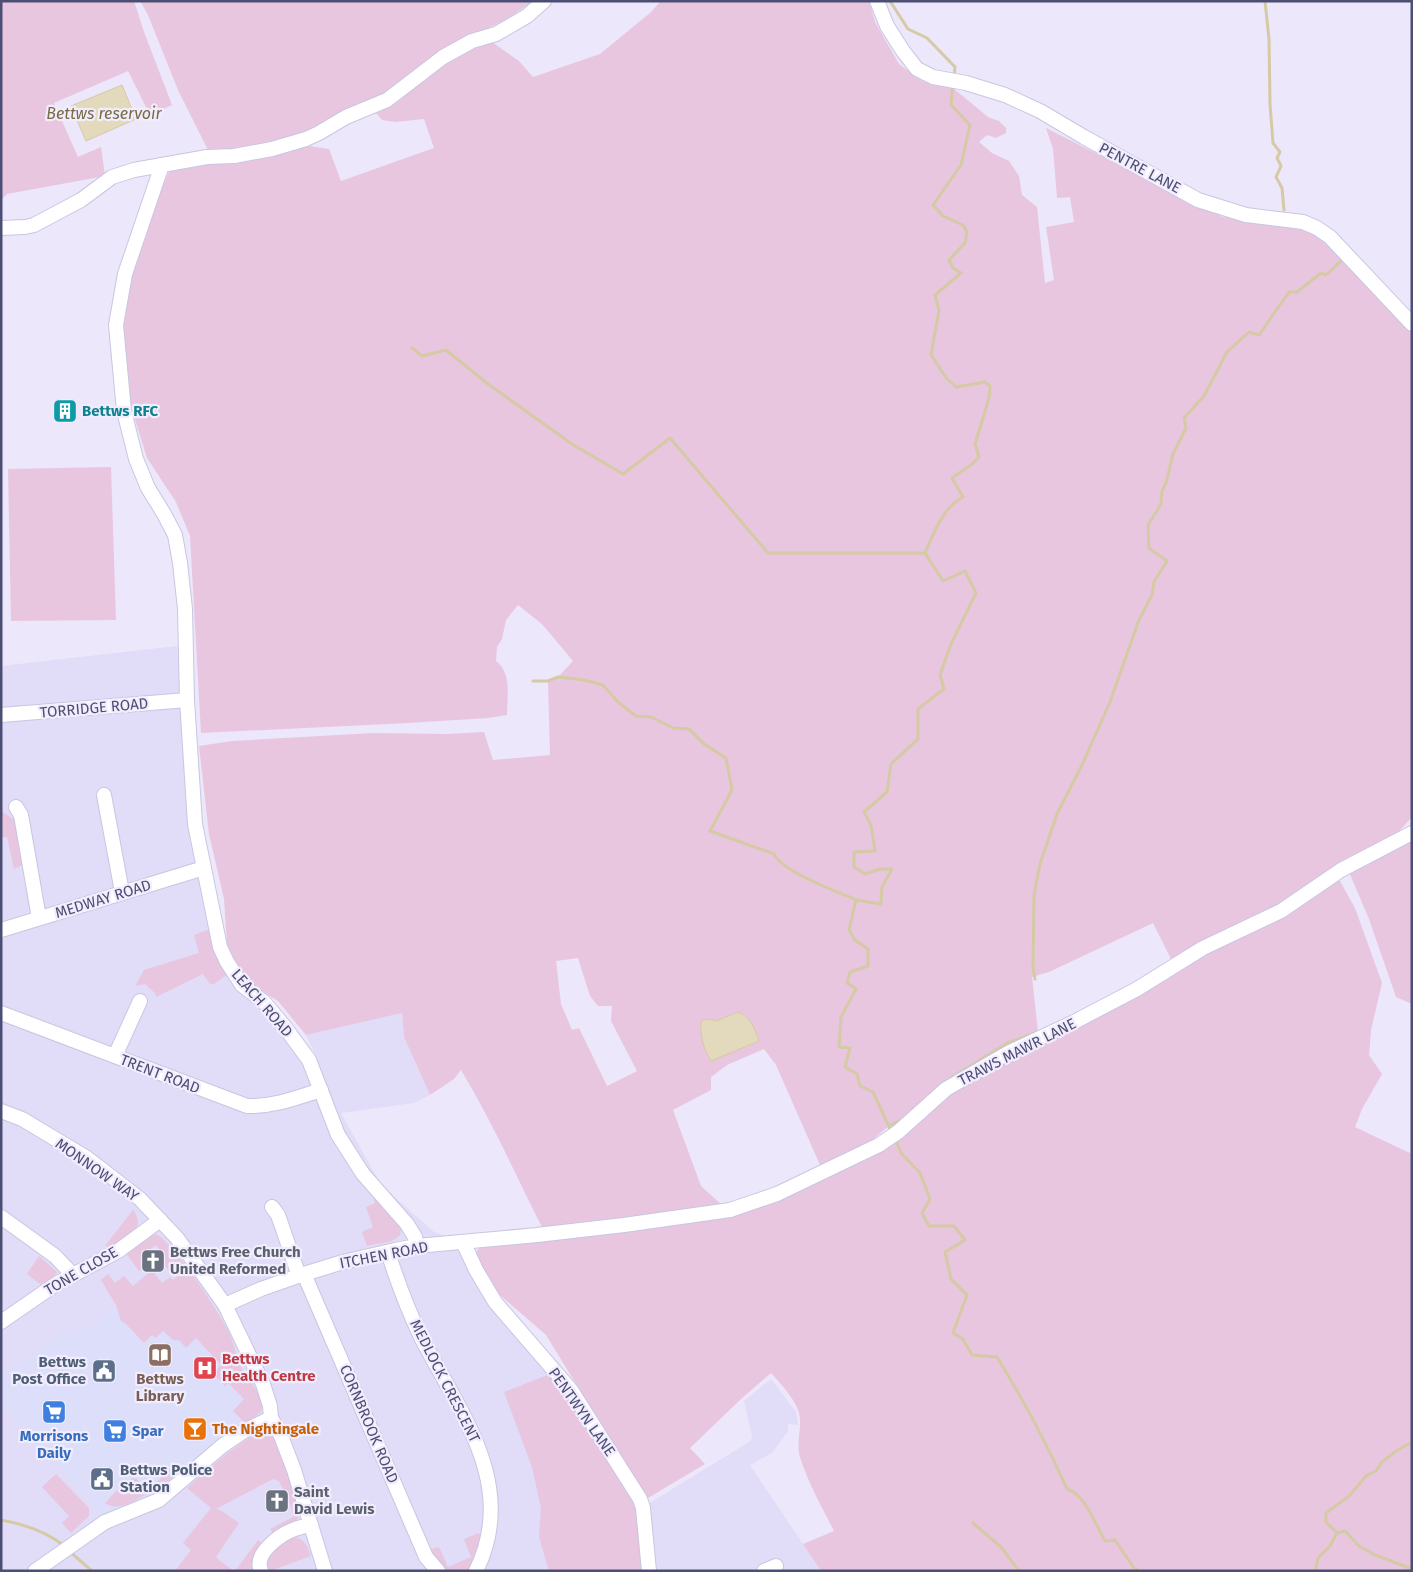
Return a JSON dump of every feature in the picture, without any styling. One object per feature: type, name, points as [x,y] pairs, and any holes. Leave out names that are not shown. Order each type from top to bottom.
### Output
[{"type":"street","points":[[1,228],[25,228],[34,225],[81,200],[112,177],[134,170],[207,157],[234,156],[272,149],[319,134],[346,117],[387,100],[443,57],[472,41],[496,34],[527,16],[544,1]]},
{"type":"street","name":"PENTRE LANE","points":[[877,1],[887,26],[917,69],[933,77],[966,83],[1005,95],[1040,111],[1198,200],[1246,215],[1294,219],[1318,228],[1330,238],[1412,324]]},
{"type":"street","name":"LEACH ROAD","points":[[162,165],[126,274],[116,325],[124,411],[136,459],[148,488],[175,535],[180,564],[185,609],[187,700],[195,824],[220,947],[242,985],[264,1002],[308,1060],[338,1135],[363,1174],[407,1224],[415,1237],[417,1246]]},
{"type":"street","name":"TORRIDGE ROAD","points":[[1,715],[187,700]]},
{"type":"street","points":[[104,795],[122,892]]},
{"type":"street","points":[[16,807],[22,815],[39,918]]},
{"type":"street","name":"TRAWS MAWR LANE","points":[[581,1230],[730,1210],[778,1194],[879,1145],[898,1132],[946,1089],[1000,1058],[1137,989],[1203,948],[1281,911],[1341,870],[1412,833]]},
{"type":"street","name":"MEDWAY ROAD","points":[[1,930],[204,868]]},
{"type":"street","points":[[115,1056],[140,1001]]},
{"type":"street","name":"TRENT ROAD","points":[[1,1014],[247,1106],[263,1107],[278,1104],[321,1090]]},
{"type":"street","name":"MONNOW WAY","points":[[1,1111],[22,1120],[87,1158],[140,1199],[177,1238],[225,1305],[262,1384],[270,1406],[271,1418],[281,1436],[294,1470],[325,1571]]},
{"type":"street","name":"CORNBROOK ROAD","points":[[272,1207],[278,1215],[302,1275],[426,1557],[438,1571]]},
{"type":"street","points":[[1,1217],[55,1256],[73,1275]]},
{"type":"street","name":"TONE CLOSE","points":[[1,1322],[49,1288],[118,1251],[160,1220]]},
{"type":"street","name":"ITCHEN ROAD","points":[[225,1305],[261,1288],[343,1262],[388,1252],[417,1246],[581,1230]]},
{"type":"street","name":"PENTWYN LANE","points":[[463,1242],[476,1270],[495,1302],[571,1390],[640,1499],[643,1508],[649,1571]]},
{"type":"street","name":"MEDLOCK CRESCENT","points":[[388,1252],[398,1284],[421,1336],[469,1424],[482,1458],[491,1494],[491,1529],[479,1570]]},
{"type":"street","points":[[35,1571],[76,1540],[105,1522],[159,1500],[222,1446],[244,1431],[271,1418]]},
{"type":"street","points":[[261,1571],[259,1568],[260,1559],[281,1536],[295,1529],[311,1525]]},
{"type":"shaded area","points":[[1,1],[134,1],[172,105],[150,115],[128,71],[54,103],[78,157],[101,147],[105,176],[7,194],[1,200]]},
{"type":"shaded area","points":[[140,1],[534,1],[503,21],[473,35],[389,94],[296,136],[245,151],[210,154],[178,90],[148,15]]},
{"type":"shaded area","points":[[661,1],[869,1],[875,22],[899,64],[922,81],[953,88],[988,117],[999,121],[1006,128],[1006,133],[996,138],[987,135],[979,142],[992,153],[1009,161],[1019,176],[1022,195],[1037,207],[1045,283],[1054,280],[1046,227],[1074,222],[1070,197],[1057,198],[1053,149],[1046,128],[1223,217],[1289,223],[1310,231],[1331,245],[1412,329],[1412,817],[1392,839],[1276,908],[1173,963],[1153,923],[1049,972],[1032,977],[1038,1032],[1007,1043],[951,1078],[905,1118],[889,1126],[867,1144],[845,1156],[820,1165],[776,1065],[764,1049],[727,1065],[711,1077],[711,1090],[673,1110],[701,1186],[723,1206],[543,1229],[461,1070],[454,1079],[430,1095],[404,1037],[402,1013],[306,1035],[278,1001],[246,979],[232,959],[227,945],[224,899],[209,834],[199,746],[232,741],[373,733],[448,734],[484,732],[493,760],[550,755],[548,681],[558,677],[573,661],[542,624],[518,605],[506,620],[502,639],[497,647],[496,661],[507,678],[507,715],[408,723],[201,733],[190,536],[176,502],[147,458],[132,410],[116,325],[143,224],[170,170],[211,161],[262,159],[309,146],[329,149],[341,181],[434,148],[424,119],[396,122],[382,120],[373,109],[446,61],[477,46],[492,42],[519,61],[533,77],[600,54],[650,13]],"holes":[[[578,958],[590,996],[598,1006],[612,1006],[611,1021],[637,1071],[607,1086],[579,1028],[572,1030],[561,1004],[556,961]]]},
{"type":"shaded area","points":[[111,467],[116,620],[11,621],[8,469]]},
{"type":"shaded area","points":[[177,646],[182,700],[220,947],[309,1060],[318,1060],[306,1035],[402,1013],[404,1037],[430,1095],[414,1103],[341,1113],[381,1185],[434,1232],[463,1242],[468,1255],[542,1356],[643,1507],[751,1441],[752,1436],[744,1401],[771,1379],[796,1412],[798,1425],[788,1424],[788,1431],[772,1453],[750,1465],[821,1571],[1,1571],[1,666]]},
{"type":"shaded area","points":[[1,811],[15,820],[17,824],[25,864],[14,869],[7,837],[1,837]]},
{"type":"shaded area","points":[[1412,836],[1412,1004],[1396,997],[1369,919],[1349,872]]},
{"type":"shaded area","points":[[1335,880],[1340,881],[1355,908],[1382,983],[1371,1030],[1369,1055],[1382,1074],[1362,1109],[1355,1127],[1412,1154],[1412,1571],[821,1571],[803,1544],[834,1531],[811,1486],[800,1457],[798,1447],[799,1412],[789,1394],[771,1373],[690,1448],[705,1464],[648,1498],[546,1335],[494,1290],[476,1256],[477,1250],[483,1246],[713,1218],[789,1196],[829,1174],[896,1143],[963,1085],[1187,964],[1277,919]]},
{"type":"shaded area","points":[[210,929],[229,973],[214,984],[210,984],[203,974],[156,997],[155,993],[145,984],[135,986],[144,970],[199,953],[194,935]]},
{"type":"shaded area","points":[[369,1186],[397,1219],[401,1232],[398,1237],[391,1241],[367,1246],[362,1232],[373,1227],[366,1207],[375,1203]]},
{"type":"shaded area","points":[[133,1210],[138,1223],[133,1233],[110,1248],[105,1246]]},
{"type":"shaded area","points":[[156,1234],[185,1264],[208,1297],[232,1340],[245,1375],[259,1393],[262,1403],[261,1411],[244,1422],[233,1411],[244,1399],[228,1383],[225,1386],[213,1373],[221,1365],[196,1338],[186,1348],[179,1340],[173,1340],[163,1331],[156,1338],[152,1335],[144,1343],[121,1321],[116,1305],[101,1280],[108,1274],[115,1283],[124,1276],[133,1286],[152,1270],[162,1283],[170,1277],[173,1280],[179,1275],[175,1268],[169,1271],[159,1257],[162,1254],[156,1245],[140,1257],[146,1265],[139,1271],[126,1253]]},
{"type":"shaded area","points":[[39,1256],[57,1272],[50,1280],[40,1284],[27,1274]]},
{"type":"shaded area","points":[[220,1300],[271,1418],[159,1500],[105,1522],[93,1503],[1,1403],[1,1388],[11,1380],[5,1374],[62,1333],[72,1333],[92,1325],[110,1310]]},
{"type":"shaded area","points":[[555,1372],[640,1499],[649,1571],[549,1571],[539,1537],[541,1508],[532,1467],[504,1392]]},
{"type":"shaded area","points":[[266,1429],[277,1444],[291,1481],[300,1513],[296,1522],[274,1535],[270,1529],[293,1517],[290,1504],[279,1481],[273,1479],[216,1509],[239,1523],[216,1557],[234,1571],[222,1571],[221,1569],[214,1571],[175,1571],[191,1550],[183,1543],[211,1508],[187,1488],[234,1448]]},
{"type":"shaded area","points":[[175,1464],[179,1471],[159,1490],[154,1485]]},
{"type":"shaded area","points":[[56,1474],[89,1508],[89,1516],[71,1533],[62,1523],[69,1516],[42,1487]]},
{"type":"shaded area","points":[[133,1478],[137,1479],[146,1490],[146,1494],[121,1506],[105,1503],[121,1486]]},
{"type":"shaded area","points":[[479,1533],[481,1538],[470,1571],[444,1571],[428,1550],[439,1547],[448,1567],[471,1557],[464,1539]]},
{"type":"shaded area","points":[[295,1537],[304,1542],[311,1556],[266,1571],[264,1567],[273,1553],[280,1545]]},
{"type":"shaded area","points":[[258,1540],[265,1545],[256,1571],[235,1571]]},
{"type":"water","name":"Bettws reservoir","points":[[122,85],[136,119],[86,141],[71,106]]},
{"type":"water","points":[[738,1012],[749,1020],[759,1041],[711,1061],[703,1042],[701,1021],[709,1019],[716,1021]]},
{"type":"waterway","points":[[890,1],[908,29],[927,38],[955,67],[954,77]]},
{"type":"waterway","points":[[1265,1],[1269,39],[1273,143],[1280,152],[1277,158],[1281,166],[1276,177],[1282,188],[1284,210]]},
{"type":"waterway","points":[[891,1131],[873,1092],[860,1086],[857,1074],[845,1067],[850,1048],[839,1047],[841,1017],[856,989],[847,983],[850,972],[868,966],[868,949],[855,940],[849,930],[856,900],[881,904],[882,887],[892,869],[880,869],[865,874],[854,867],[854,852],[875,851],[871,825],[864,812],[887,792],[891,764],[918,739],[918,709],[944,689],[940,675],[951,644],[976,593],[965,571],[943,581],[925,553],[945,514],[956,501],[963,497],[952,478],[979,457],[975,444],[989,398],[990,386],[985,382],[956,387],[947,379],[931,355],[939,310],[935,295],[961,273],[953,268],[949,260],[965,243],[967,232],[963,225],[943,216],[933,205],[961,165],[970,125],[951,105],[953,84]]},
{"type":"waterway","points":[[1035,979],[1033,968],[1034,895],[1040,864],[1057,814],[1082,765],[1110,702],[1139,620],[1152,595],[1154,582],[1167,561],[1149,548],[1148,525],[1161,504],[1162,491],[1166,483],[1173,454],[1186,428],[1184,418],[1204,396],[1227,352],[1249,332],[1259,335],[1289,292],[1297,292],[1321,273],[1326,275],[1342,260],[1341,257]]},
{"type":"waterway","points":[[412,348],[422,356],[446,350],[488,384],[572,444],[623,474],[670,438],[768,553],[925,553]]},
{"type":"waterway","points":[[533,681],[548,681],[558,677],[584,680],[603,685],[618,702],[636,716],[651,717],[673,728],[689,729],[704,744],[726,758],[732,790],[710,831],[774,854],[779,861],[798,874],[856,900]]},
{"type":"waterway","points":[[951,1078],[1007,1043],[1035,1033]]},
{"type":"waterway","points":[[889,1126],[903,1119]]},
{"type":"waterway","points":[[895,1139],[901,1153],[920,1173],[930,1199],[922,1213],[929,1226],[954,1226],[965,1240],[945,1252],[951,1279],[967,1295],[953,1333],[963,1339],[972,1355],[997,1357],[1034,1422],[1067,1489],[1080,1497],[1105,1541],[1115,1540],[1134,1568],[1139,1571]]},
{"type":"waterway","points":[[1315,1571],[1318,1558],[1330,1546],[1337,1533],[1326,1522],[1326,1513],[1349,1496],[1367,1475],[1376,1471],[1382,1462],[1412,1442]]},
{"type":"waterway","points":[[1,1520],[34,1529],[64,1546]]},
{"type":"waterway","points":[[973,1523],[1001,1547],[1019,1571]]},
{"type":"waterway","points":[[1337,1533],[1345,1531],[1359,1546],[1375,1555],[1412,1569]]},
{"type":"waterway","points":[[69,1551],[92,1571]]},
{"type":"place","name":"Bettws RFC","points":[[65,411]]},
{"type":"place","name":"Bettws Free Church United Reformed","points":[[153,1261]]},
{"type":"place","name":"Bettws Library","points":[[160,1355]]},
{"type":"place","name":"Bettws Health Centre","points":[[205,1368]]},
{"type":"place","name":"Bettws Post Office","points":[[104,1371]]},
{"type":"place","name":"Morrisons Daily","points":[[54,1412]]},
{"type":"place","name":"The Nightingale","points":[[195,1429]]},
{"type":"place","name":"Spar","points":[[115,1431]]},
{"type":"place","name":"Bettws Police Station","points":[[102,1479]]},
{"type":"place","name":"Saint David Lewis","points":[[277,1501]]}]
